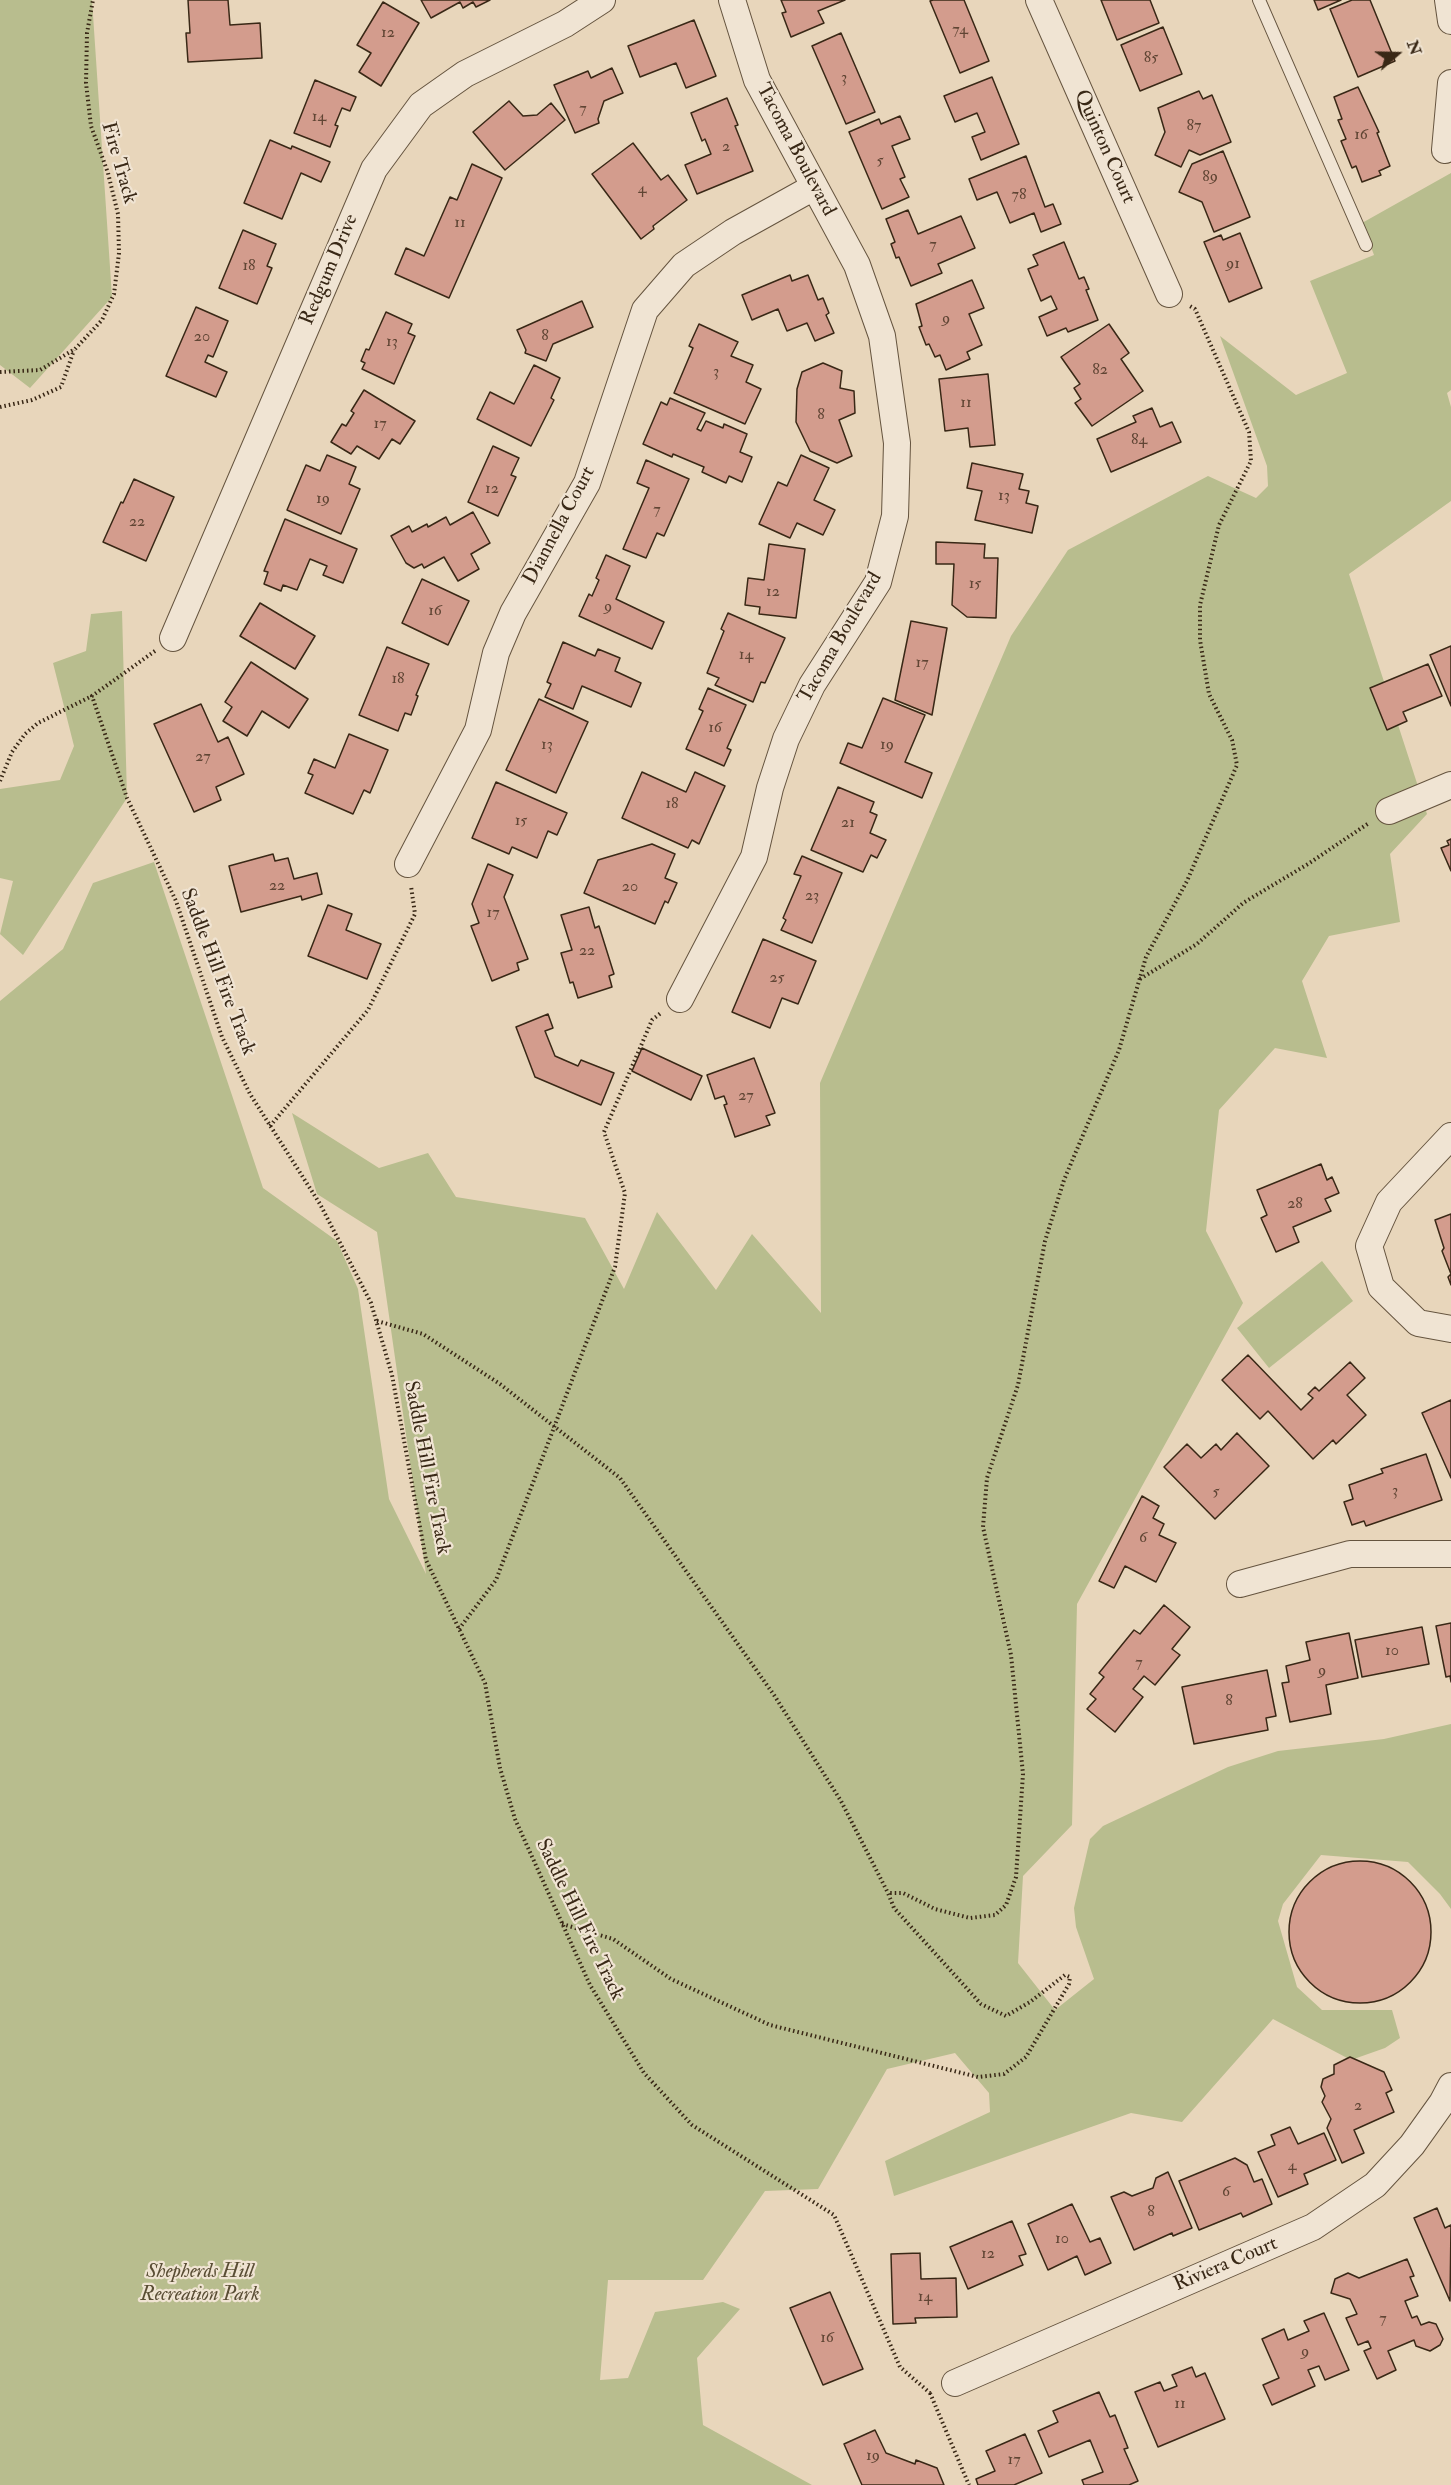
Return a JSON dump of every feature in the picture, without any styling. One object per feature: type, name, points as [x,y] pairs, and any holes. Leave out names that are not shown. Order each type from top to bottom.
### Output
[{"type":"street","name":"Redgum Drive","points":[[172,638],[374,169],[421,105],[465,74],[565,24],[602,0]]},
{"type":"street","name":"Tacoma Boulevard","points":[[680,999],[754,857],[770,788],[786,739],[812,685],[878,582],[895,516],[897,443],[882,336],[857,265],[757,80],[732,0]]},
{"type":"street","name":"Quinton Court","points":[[1039,0],[1169,294]]},
{"type":"street","points":[[1448,0],[1451,21]]},
{"type":"street","points":[[1445,150],[1451,83]]},
{"type":"street","name":"Diannella Court","points":[[408,864],[478,730],[496,653],[513,613],[587,483],[645,310],[684,265],[733,232],[814,187]]},
{"type":"street","points":[[1389,812],[1451,785]]},
{"type":"street","points":[[1451,1136],[1389,1202],[1369,1246],[1381,1287],[1418,1323],[1451,1329]]},
{"type":"street","points":[[1240,1584],[1350,1554],[1451,1554]]},
{"type":"street","name":"Riviera Court","points":[[955,2383],[1313,2227],[1375,2185],[1412,2145],[1442,2103],[1451,2086]]},
{"type":"lane","points":[[1259,0],[1366,245]]},
{"type":"path","name":"Fire Track","points":[[0,372],[40,370],[75,349],[102,320],[114,294],[119,253],[118,214],[108,173],[91,126],[86,83],[87,33],[93,0]]},
{"type":"path","points":[[888,1893],[903,1893],[935,1910],[970,1918],[995,1915],[1006,1905],[1016,1877],[1023,1774],[1011,1655],[983,1527],[987,1478],[1018,1385],[1045,1241],[1064,1180],[1119,1050],[1146,957],[1187,881],[1237,765],[1232,740],[1209,694],[1200,640],[1200,605],[1219,525],[1251,461],[1249,432],[1194,309],[1169,294]]},
{"type":"path","points":[[0,407],[32,400],[61,387],[75,349]]},
{"type":"path","points":[[0,781],[12,752],[25,734],[38,723],[92,696],[172,638]]},
{"type":"path","name":"Saddle Hill Fire Track","points":[[92,696],[127,798],[176,901],[222,1037],[250,1094],[320,1204],[371,1303],[392,1375],[426,1560],[485,1683],[500,1768],[514,1819],[590,1985],[644,2073],[692,2126],[834,2215],[900,2367],[930,2393]]},
{"type":"path","points":[[1140,979],[1197,944],[1243,903],[1389,812]]},
{"type":"path","points":[[270,1126],[368,1010],[416,914],[408,864]]},
{"type":"path","points":[[459,1629],[496,1580],[615,1267],[625,1193],[604,1132],[652,1020],[680,999]]},
{"type":"path","points":[[377,1321],[423,1334],[500,1384],[620,1478],[774,1695],[841,1801],[894,1908],[981,2004],[1006,2016],[1030,2002],[1065,1975],[1070,1977],[1070,1984],[1026,2057],[1004,2074],[978,2077],[771,2025],[671,1979],[613,1939],[562,1924]]},
{"type":"path","points":[[955,2383],[930,2393],[969,2485]]},
{"type":"green space","points":[[0,0],[92,0],[112,297],[30,388],[0,365]]},
{"type":"green space","name":"Shepherds Hill Recreation Park","points":[[1451,173],[1451,390],[1447,393],[1451,407],[1451,501],[1349,574],[1427,814],[1390,854],[1400,922],[1329,936],[1302,981],[1327,1058],[1275,1048],[1219,1110],[1206,1231],[1243,1303],[1077,1604],[1072,1825],[1023,1876],[1018,1963],[1055,2010],[1094,1979],[1076,1927],[1074,1908],[1090,1839],[1103,1826],[1228,1767],[1278,1751],[1384,1739],[1451,1724],[1451,1909],[1440,1894],[1408,1862],[1321,1855],[1283,1904],[1278,1921],[1297,1987],[1322,2010],[1392,2010],[1400,2038],[1385,2048],[1351,2060],[1273,2019],[1182,2122],[1131,2113],[894,2196],[885,2161],[990,2112],[989,2093],[955,2053],[887,2069],[818,2189],[765,2191],[703,2280],[608,2280],[600,2380],[628,2378],[655,2312],[723,2302],[740,2309],[697,2358],[703,2425],[812,2485],[0,2485],[0,1001],[63,949],[93,883],[154,862],[263,1188],[337,1241],[358,1289],[389,1499],[426,1574],[377,1232],[317,1194],[292,1113],[379,1168],[428,1153],[456,1197],[585,1218],[624,1289],[657,1212],[716,1290],[752,1234],[821,1313],[820,1083],[1011,636],[1068,550],[1208,476],[1256,498],[1268,486],[1267,466],[1220,336],[1296,395],[1347,373],[1310,281],[1374,255],[1362,223]]},
{"type":"green space","points":[[122,611],[127,798],[23,955],[0,934],[13,881],[0,878],[0,789],[60,780],[74,746],[53,663],[86,651],[91,614]]},
{"type":"green space","points":[[1322,1261],[1353,1301],[1269,1368],[1237,1328]]},
{"type":"building","points":[[188,0],[228,0],[230,25],[260,23],[262,58],[188,62],[186,33],[190,33]]},
{"type":"building","points":[[421,0],[490,0],[476,7],[473,2],[463,8],[460,2],[431,18]]},
{"type":"building","points":[[781,0],[845,0],[818,11],[824,23],[791,37],[782,13],[786,12]]},
{"type":"building","points":[[964,0],[989,61],[960,73],[930,1]]},
{"type":"building","points":[[1101,0],[1150,0],[1159,23],[1117,40]]},
{"type":"building","points":[[1314,0],[1341,0],[1318,10]]},
{"type":"building","points":[[1352,0],[1370,0],[1395,61],[1358,77],[1330,9]]},
{"type":"building","points":[[383,2],[419,23],[381,86],[359,72],[371,53],[357,45]]},
{"type":"building","points":[[694,20],[716,76],[686,88],[676,63],[640,77],[628,46]]},
{"type":"building","points":[[1163,27],[1182,74],[1140,91],[1121,45]]},
{"type":"building","points":[[841,33],[875,112],[846,124],[812,46]]},
{"type":"building","points":[[612,68],[623,93],[604,101],[598,119],[599,123],[575,133],[554,85],[588,71],[591,78]]},
{"type":"building","points":[[992,77],[1019,144],[981,160],[972,137],[985,132],[977,113],[955,122],[944,96]]},
{"type":"building","points":[[315,80],[356,97],[350,111],[342,108],[330,147],[294,133]]},
{"type":"building","points":[[1358,87],[1379,132],[1377,133],[1390,166],[1379,171],[1381,175],[1362,182],[1356,166],[1352,168],[1341,141],[1346,139],[1338,120],[1342,119],[1334,97]]},
{"type":"building","points":[[1199,91],[1203,99],[1212,95],[1231,142],[1200,155],[1189,150],[1181,167],[1155,155],[1165,132],[1158,108]]},
{"type":"building","points":[[727,98],[738,125],[735,126],[753,171],[697,194],[685,165],[711,154],[705,139],[702,141],[691,113]]},
{"type":"building","points":[[509,101],[523,116],[537,115],[551,103],[565,120],[505,170],[473,132]]},
{"type":"building","points":[[900,116],[910,139],[892,146],[905,177],[900,179],[909,197],[882,209],[849,132],[879,119],[881,124]]},
{"type":"building","points":[[270,140],[291,149],[292,146],[330,162],[321,182],[301,173],[282,219],[244,203]]},
{"type":"building","points":[[633,143],[661,180],[668,175],[687,200],[653,226],[654,229],[641,239],[592,174]]},
{"type":"building","points":[[1223,151],[1250,217],[1214,232],[1202,202],[1179,192],[1192,164]]},
{"type":"building","points":[[1026,156],[1045,207],[1053,204],[1061,224],[1041,232],[1034,213],[1010,223],[997,192],[977,200],[969,179]]},
{"type":"building","points":[[472,164],[502,178],[449,298],[395,274],[406,248],[424,256],[450,197],[457,200]]},
{"type":"building","points":[[908,210],[918,234],[961,216],[975,248],[938,264],[942,273],[911,286],[899,257],[896,258],[891,244],[895,242],[886,219]]},
{"type":"building","points":[[243,230],[276,244],[267,266],[272,268],[257,304],[219,288]]},
{"type":"building","points":[[1240,233],[1262,288],[1229,302],[1204,242],[1221,235],[1223,240]]},
{"type":"building","points":[[1064,242],[1079,279],[1084,277],[1089,289],[1086,290],[1098,320],[1068,332],[1066,328],[1047,336],[1039,317],[1057,309],[1051,296],[1041,301],[1028,269],[1038,265],[1033,255]]},
{"type":"building","points":[[790,275],[792,281],[808,275],[818,300],[823,298],[829,313],[826,315],[834,333],[815,341],[807,323],[787,331],[778,309],[752,320],[742,295]]},
{"type":"building","points":[[972,280],[984,308],[969,314],[982,345],[967,352],[970,359],[946,370],[940,355],[935,357],[929,344],[926,345],[919,327],[922,326],[916,304]]},
{"type":"building","points":[[582,301],[593,327],[553,344],[546,361],[525,353],[526,350],[517,330]]},
{"type":"building","points":[[196,307],[228,321],[213,357],[208,355],[205,362],[227,372],[216,397],[166,376]]},
{"type":"building","points":[[386,312],[412,324],[408,333],[415,336],[394,384],[362,369],[365,363],[361,361],[366,349],[369,350]]},
{"type":"building","points":[[699,324],[738,342],[731,356],[753,365],[746,382],[761,389],[745,424],[674,393],[693,348],[689,346]]},
{"type":"building","points":[[1109,324],[1129,353],[1121,359],[1143,391],[1092,426],[1075,403],[1081,399],[1074,388],[1080,384],[1061,357]]},
{"type":"building","points":[[823,363],[842,371],[840,388],[854,391],[855,413],[839,420],[852,456],[837,463],[810,451],[796,422],[797,389],[802,372]]},
{"type":"building","points":[[534,365],[560,378],[551,398],[554,400],[531,446],[477,419],[490,392],[514,404]]},
{"type":"building","points":[[988,374],[995,445],[970,447],[968,428],[945,431],[939,379]]},
{"type":"building","points":[[364,390],[415,421],[400,444],[392,439],[379,459],[357,446],[351,454],[331,442],[342,424],[346,426],[354,413],[351,411]]},
{"type":"building","points":[[670,398],[705,413],[697,429],[701,431],[706,421],[723,428],[724,424],[747,434],[740,452],[752,457],[742,482],[729,476],[726,483],[702,472],[704,467],[673,454],[672,457],[643,444],[661,402],[667,405]]},
{"type":"building","points":[[1152,408],[1160,427],[1172,422],[1181,442],[1111,472],[1097,439],[1136,422],[1133,416]]},
{"type":"building","points":[[493,446],[519,458],[511,475],[516,477],[498,516],[468,502]]},
{"type":"building","points":[[327,455],[356,467],[349,484],[360,489],[341,534],[287,510],[306,465],[320,471]]},
{"type":"building","points":[[801,455],[829,468],[814,500],[835,510],[823,535],[797,523],[790,538],[759,524],[778,482],[787,486]]},
{"type":"building","points":[[646,460],[689,479],[664,536],[657,533],[646,558],[623,549],[649,488],[637,483]]},
{"type":"building","points":[[972,463],[1023,474],[1019,489],[1029,491],[1026,503],[1038,506],[1032,533],[975,520],[982,491],[967,488]]},
{"type":"building","points":[[134,479],[174,497],[146,561],[103,542]]},
{"type":"building","points":[[473,512],[490,543],[471,554],[479,569],[458,581],[444,557],[424,568],[422,564],[414,568],[406,563],[391,536],[409,526],[412,532],[427,524],[428,527],[446,517],[450,525]]},
{"type":"building","points":[[285,519],[357,549],[343,583],[323,575],[327,566],[310,559],[297,590],[283,585],[281,591],[264,584],[268,572],[264,571]]},
{"type":"building","points":[[936,542],[985,544],[984,558],[998,558],[996,618],[967,617],[952,605],[954,564],[936,564]]},
{"type":"building","points":[[769,544],[805,549],[796,618],[759,614],[760,607],[745,605],[748,578],[764,580]]},
{"type":"building","points":[[606,555],[630,566],[616,599],[664,622],[652,649],[579,616],[589,594],[592,596],[599,580],[596,578]]},
{"type":"building","points":[[422,579],[469,601],[448,645],[402,623]]},
{"type":"building","points":[[260,603],[315,636],[295,669],[240,636]]},
{"type":"building","points":[[728,613],[785,638],[765,683],[761,682],[753,702],[715,685],[719,678],[707,673],[724,631],[721,629]]},
{"type":"building","points":[[911,621],[947,628],[932,715],[895,700]]},
{"type":"building","points":[[563,642],[595,656],[598,649],[620,658],[615,671],[641,683],[631,707],[582,686],[573,709],[545,697],[551,684],[547,682]]},
{"type":"building","points":[[1451,646],[1451,706],[1430,655]]},
{"type":"building","points":[[387,647],[429,664],[416,695],[418,696],[411,715],[405,713],[398,731],[359,715]]},
{"type":"building","points":[[251,662],[308,699],[289,728],[262,711],[247,736],[223,721],[232,707],[225,702]]},
{"type":"building","points":[[1428,664],[1442,696],[1403,712],[1407,721],[1387,730],[1370,688]]},
{"type":"building","points":[[708,688],[746,705],[727,748],[731,750],[724,766],[686,749],[703,711],[699,709]]},
{"type":"building","points":[[883,698],[925,715],[905,762],[932,773],[922,798],[840,763],[848,743],[862,748]]},
{"type":"building","points":[[539,699],[588,722],[556,793],[506,770]]},
{"type":"building","points":[[201,704],[218,742],[228,737],[244,774],[216,787],[221,800],[194,812],[154,724]]},
{"type":"building","points":[[349,734],[388,750],[370,793],[364,790],[353,814],[305,793],[313,775],[308,773],[314,759],[335,768]]},
{"type":"building","points":[[642,772],[686,792],[695,772],[725,786],[699,844],[692,840],[688,848],[622,818]]},
{"type":"building","points":[[496,782],[567,813],[557,835],[548,831],[537,858],[512,847],[509,854],[472,838]]},
{"type":"building","points":[[838,787],[874,802],[870,812],[877,815],[870,833],[886,840],[877,858],[871,855],[863,872],[811,850]]},
{"type":"building","points":[[1451,839],[1451,871],[1441,848],[1449,845],[1447,841]]},
{"type":"building","points":[[652,844],[675,854],[665,878],[677,883],[668,903],[665,901],[655,924],[584,893],[598,860]]},
{"type":"building","points":[[273,854],[275,861],[288,858],[294,879],[317,873],[322,894],[302,900],[301,896],[241,912],[229,866]]},
{"type":"building","points":[[802,856],[842,873],[812,943],[781,930],[786,920],[783,918],[801,876],[794,874]]},
{"type":"building","points":[[488,864],[513,875],[504,897],[528,959],[517,963],[519,970],[492,981],[471,926],[479,923],[472,904]]},
{"type":"building","points":[[328,905],[352,914],[346,930],[381,944],[367,979],[308,956]]},
{"type":"building","points":[[589,907],[595,928],[599,926],[614,974],[609,976],[612,987],[578,998],[573,982],[570,983],[561,953],[572,950],[561,915]]},
{"type":"building","points":[[763,939],[816,961],[798,1004],[782,998],[770,1028],[732,1012]]},
{"type":"building","points":[[548,1014],[553,1028],[545,1031],[555,1056],[578,1066],[581,1060],[614,1073],[601,1105],[535,1077],[516,1027]]},
{"type":"building","points":[[642,1048],[702,1076],[691,1100],[632,1071]]},
{"type":"building","points":[[754,1058],[775,1113],[766,1116],[770,1125],[735,1137],[724,1105],[727,1104],[724,1096],[715,1099],[707,1075]]},
{"type":"building","points":[[1321,1164],[1327,1180],[1332,1177],[1339,1193],[1325,1199],[1331,1211],[1293,1227],[1299,1242],[1276,1252],[1261,1218],[1267,1215],[1257,1190]]},
{"type":"building","points":[[1451,1214],[1451,1274],[1442,1251],[1444,1248],[1435,1220]]},
{"type":"building","points":[[1248,1355],[1301,1410],[1313,1398],[1308,1394],[1315,1387],[1319,1391],[1350,1362],[1365,1378],[1347,1395],[1366,1415],[1336,1444],[1333,1440],[1313,1459],[1268,1411],[1260,1419],[1222,1380]]},
{"type":"building","points":[[1451,1400],[1451,1478],[1422,1413]]},
{"type":"building","points":[[1237,1433],[1269,1466],[1215,1519],[1164,1467],[1187,1444],[1201,1458],[1216,1444],[1221,1450]]},
{"type":"building","points":[[1426,1454],[1442,1500],[1366,1526],[1364,1521],[1352,1525],[1344,1502],[1353,1499],[1349,1485],[1383,1473],[1381,1469]]},
{"type":"building","points":[[1142,1496],[1159,1506],[1153,1518],[1164,1524],[1159,1535],[1176,1543],[1156,1582],[1125,1566],[1114,1588],[1099,1581]]},
{"type":"building","points":[[1164,1605],[1190,1627],[1172,1649],[1180,1655],[1155,1685],[1144,1676],[1133,1689],[1143,1697],[1115,1732],[1087,1709],[1096,1699],[1090,1694],[1104,1677],[1099,1673],[1134,1630],[1140,1634]]},
{"type":"building","points":[[1451,1623],[1451,1682],[1450,1676],[1446,1677],[1436,1626]]},
{"type":"building","points":[[1422,1627],[1429,1664],[1362,1677],[1355,1640]]},
{"type":"building","points":[[1349,1633],[1358,1678],[1326,1685],[1331,1714],[1290,1722],[1282,1683],[1289,1682],[1286,1666],[1310,1660],[1306,1642]]},
{"type":"building","points":[[1267,1670],[1276,1716],[1266,1718],[1268,1730],[1194,1744],[1182,1687]]},
{"type":"building","points":[[1360,1861],[1374,1862],[1387,1867],[1410,1882],[1425,1905],[1430,1918],[1430,1946],[1425,1959],[1410,1982],[1387,1997],[1374,2002],[1360,2003],[1346,2002],[1333,1997],[1310,1982],[1295,1959],[1290,1946],[1289,1932],[1290,1918],[1295,1905],[1310,1882],[1333,1867],[1346,1862]]},
{"type":"building","points":[[1350,2057],[1384,2072],[1392,2090],[1386,2093],[1394,2112],[1354,2130],[1364,2153],[1342,2163],[1327,2128],[1331,2119],[1322,2102],[1325,2096],[1321,2087],[1323,2079],[1334,2074],[1334,2065]]},
{"type":"building","points":[[1290,2127],[1298,2144],[1324,2133],[1336,2160],[1304,2174],[1308,2184],[1278,2197],[1258,2152],[1275,2145],[1271,2135]]},
{"type":"building","points":[[1235,2158],[1247,2165],[1254,2182],[1262,2179],[1272,2204],[1243,2217],[1241,2213],[1199,2230],[1179,2181]]},
{"type":"building","points":[[1168,2172],[1192,2228],[1173,2236],[1172,2233],[1134,2250],[1111,2197],[1124,2192],[1132,2196],[1153,2188],[1156,2178]]},
{"type":"building","points":[[1072,2204],[1090,2242],[1100,2238],[1111,2263],[1085,2275],[1077,2256],[1048,2270],[1028,2224]]},
{"type":"building","points":[[1437,2208],[1445,2228],[1451,2225],[1450,2301],[1414,2218]]},
{"type":"building","points":[[1012,2221],[1026,2254],[1019,2256],[1023,2265],[968,2289],[950,2247]]},
{"type":"building","points":[[920,2253],[921,2279],[956,2278],[957,2317],[915,2318],[916,2323],[893,2324],[891,2254]]},
{"type":"building","points":[[1407,2259],[1414,2276],[1410,2277],[1418,2296],[1405,2301],[1412,2318],[1417,2316],[1421,2325],[1429,2322],[1436,2324],[1443,2339],[1440,2345],[1430,2351],[1416,2346],[1414,2340],[1388,2351],[1396,2370],[1377,2379],[1364,2351],[1371,2348],[1368,2341],[1358,2345],[1346,2318],[1357,2314],[1350,2299],[1331,2293],[1335,2279],[1348,2273],[1359,2278]]},
{"type":"building","points":[[830,2292],[863,2369],[823,2385],[790,2308]]},
{"type":"building","points":[[1324,2313],[1349,2370],[1325,2380],[1319,2366],[1308,2370],[1315,2386],[1272,2405],[1263,2385],[1279,2378],[1262,2339],[1284,2329],[1288,2340],[1309,2331],[1304,2321]]},
{"type":"building","points":[[1192,2367],[1196,2377],[1205,2373],[1225,2419],[1158,2447],[1135,2392],[1160,2382],[1164,2391],[1177,2386],[1172,2375]]},
{"type":"building","points":[[1099,2392],[1110,2417],[1115,2415],[1128,2448],[1124,2449],[1138,2481],[1129,2485],[1084,2485],[1082,2480],[1103,2472],[1090,2440],[1049,2457],[1038,2431],[1058,2422],[1053,2411]]},
{"type":"building","points":[[875,2430],[886,2453],[915,2464],[916,2460],[937,2468],[944,2485],[862,2485],[844,2444]]},
{"type":"building","points":[[1025,2434],[1042,2473],[1014,2485],[978,2485],[976,2479],[995,2471],[986,2451]]}]
